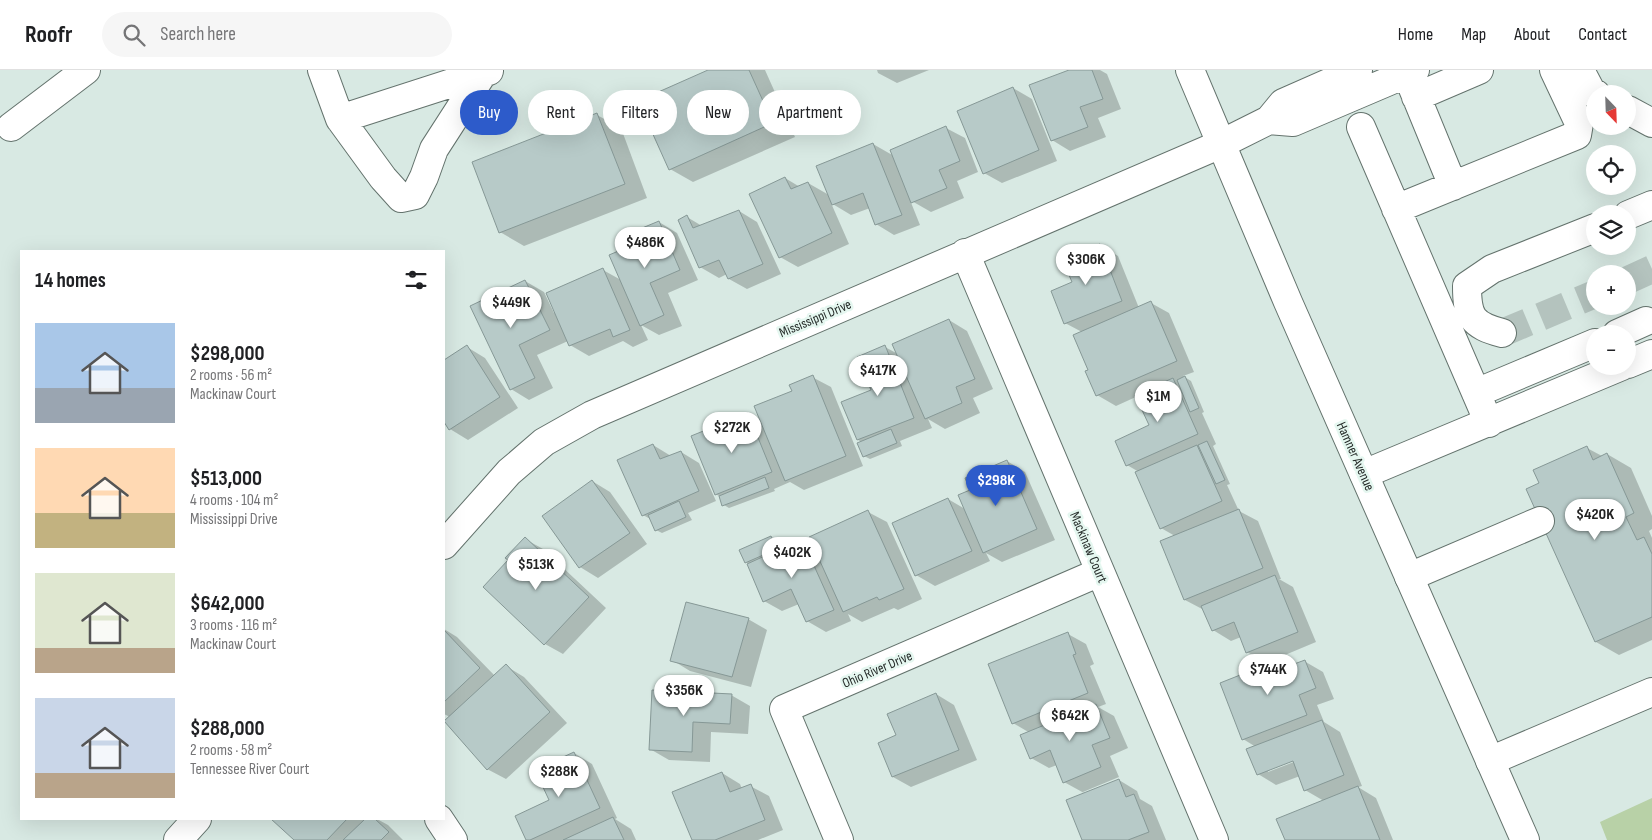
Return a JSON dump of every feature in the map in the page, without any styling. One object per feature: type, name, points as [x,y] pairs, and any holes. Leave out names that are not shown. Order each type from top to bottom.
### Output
[{"type":"street","points":[[322,70],[340,119],[383,178],[401,198],[415,195],[434,149],[488,72]]},
{"type":"street","name":"Hamner Avenue","points":[[1190,70],[1364,474],[1525,840]]},
{"type":"street","points":[[1269,120],[1293,122],[1413,80],[1479,70]]},
{"type":"street","points":[[1396,209],[1577,135],[1579,123],[1554,70]]},
{"type":"street","points":[[1580,70],[1588,85]]},
{"type":"street","points":[[340,119],[488,72]]},
{"type":"street","points":[[1269,120],[1283,103],[1341,73]]},
{"type":"street","points":[[10,126],[70,75]]},
{"type":"street","points":[[1413,80],[1453,186]]},
{"type":"street","points":[[1636,114],[1652,123]]},
{"type":"street","name":"Mississippi Drive","points":[[445,544],[509,472],[544,442],[592,415],[1221,144],[1269,120]]},
{"type":"street","points":[[1361,127],[1489,423]]},
{"type":"street","points":[[1636,212],[1652,205]]},
{"type":"street","points":[[1502,333],[1485,329],[1471,316],[1467,305],[1467,286],[1492,269],[1586,232]]},
{"type":"street","name":"Mackinaw Court","points":[[965,253],[1214,840]]},
{"type":"street","points":[[1636,326],[1646,322]]},
{"type":"street","points":[[1476,393],[1586,347]]},
{"type":"street","points":[[1636,361],[1652,354]]},
{"type":"street","points":[[1364,474],[1601,375]]},
{"type":"street","points":[[1409,577],[1540,521]]},
{"type":"street","name":"Ohio River Drive","points":[[839,840],[784,710],[1100,572]]},
{"type":"street","points":[[1490,761],[1652,692]]},
{"type":"street","points":[[178,840],[197,820]]},
{"type":"street","points":[[440,820],[453,840]]},
{"type":"green space","points":[[1652,798],[1652,840],[1607,840],[1600,822]]},
{"type":"building","points":[[708,70],[749,70],[759,92],[759,129],[749,134],[749,90],[687,90],[687,135],[746,135],[669,170],[653,135],[677,135],[677,90],[663,90]]},
{"type":"building","points":[[1069,70],[1092,70],[1103,99],[1080,107],[1088,127],[1051,141],[1029,85]]},
{"type":"building","points":[[1013,87],[1039,150],[983,174],[957,111]]},
{"type":"building","points":[[597,113],[603,128],[603,135],[606,135],[625,184],[499,233],[472,162],[541,135],[593,135],[593,115]]},
{"type":"building","points":[[946,126],[960,161],[939,170],[947,188],[911,203],[890,150]]},
{"type":"building","points":[[873,143],[902,215],[875,225],[863,193],[832,205],[816,166]]},
{"type":"building","points":[[785,177],[791,189],[808,182],[832,233],[779,258],[749,194]]},
{"type":"building","points":[[739,210],[763,264],[728,279],[719,260],[699,268],[678,220],[687,215],[693,228]]},
{"type":"building","points":[[659,221],[680,270],[650,283],[664,315],[640,326],[609,255],[628,247],[623,236]]},
{"type":"building","points":[[1100,244],[1122,301],[1064,324],[1051,291],[1072,282],[1062,259]]},
{"type":"building","points":[[603,268],[630,330],[613,337],[610,329],[569,346],[546,293]]},
{"type":"building","points":[[525,280],[550,330],[519,345],[535,378],[510,390],[470,306]]},
{"type":"building","points":[[1151,301],[1177,361],[1096,396],[1085,371],[1088,370],[1073,335]]},
{"type":"building","points":[[949,319],[975,379],[956,387],[962,403],[925,419],[892,344]]},
{"type":"building","points":[[467,345],[500,397],[449,430],[445,424],[445,359]]},
{"type":"building","points":[[885,345],[914,418],[857,440],[841,402],[871,390],[857,357]]},
{"type":"building","points":[[813,375],[846,456],[785,481],[754,406],[792,391],[789,385]]},
{"type":"building","points":[[1185,376],[1199,408],[1190,412],[1177,380]]},
{"type":"building","points":[[1173,378],[1198,434],[1126,466],[1115,441],[1149,425],[1135,395]]},
{"type":"building","points":[[748,413],[772,472],[715,495],[691,436]]},
{"type":"building","points":[[891,429],[897,443],[863,457],[857,443]]},
{"type":"building","points":[[1207,441],[1225,480],[1216,484],[1198,445]]},
{"type":"building","points":[[653,444],[660,459],[681,451],[699,491],[642,516],[617,460]]},
{"type":"building","points":[[1197,445],[1222,501],[1160,529],[1135,472]]},
{"type":"building","points":[[1587,446],[1593,460],[1607,453],[1634,513],[1626,517],[1637,540],[1644,537],[1652,554],[1652,617],[1595,642],[1526,489],[1539,483],[1533,470]]},
{"type":"building","points":[[1007,460],[1037,529],[983,553],[958,495],[970,490],[965,478]]},
{"type":"building","points":[[765,477],[769,488],[722,506],[719,496]]},
{"type":"building","points":[[592,480],[630,533],[579,568],[542,516]]},
{"type":"building","points":[[948,498],[972,551],[915,576],[892,523]]},
{"type":"building","points":[[679,501],[686,517],[655,531],[648,515]]},
{"type":"building","points":[[1239,509],[1263,568],[1184,600],[1160,541]]},
{"type":"building","points":[[868,510],[904,589],[879,600],[877,597],[843,612],[809,537]]},
{"type":"building","points":[[771,536],[777,549],[745,563],[739,550]]},
{"type":"building","points":[[525,537],[589,597],[544,645],[483,587],[508,560],[505,558]]},
{"type":"building","points":[[802,539],[834,610],[806,622],[791,589],[763,602],[747,564]]},
{"type":"building","points":[[1275,575],[1298,632],[1246,653],[1234,622],[1212,631],[1201,606]]},
{"type":"building","points":[[686,602],[749,618],[732,677],[670,661]]},
{"type":"building","points":[[445,631],[480,668],[445,701]]},
{"type":"building","points":[[1068,632],[1076,654],[1073,655],[1088,693],[1012,724],[988,664]]},
{"type":"building","points":[[1283,658],[1286,667],[1305,660],[1316,688],[1299,695],[1307,715],[1242,740],[1220,683]]},
{"type":"building","points":[[506,664],[550,712],[487,770],[445,720]]},
{"type":"building","points":[[652,690],[732,694],[730,724],[693,722],[692,752],[649,750]]},
{"type":"building","points":[[936,693],[959,750],[892,777],[878,743],[896,735],[887,714]]},
{"type":"building","points":[[1096,704],[1110,738],[1092,745],[1101,767],[1063,783],[1050,750],[1030,759],[1020,735]]},
{"type":"building","points":[[1322,720],[1344,775],[1304,791],[1293,761],[1257,775],[1246,749]]},
{"type":"building","points":[[574,752],[600,808],[530,840],[526,840],[515,816],[549,800],[535,770]]},
{"type":"building","points":[[722,772],[730,792],[751,784],[765,820],[715,840],[692,840],[672,792]]},
{"type":"building","points":[[1119,779],[1126,797],[1134,794],[1149,832],[1128,840],[1082,840],[1066,800]]},
{"type":"building","points":[[1358,786],[1380,840],[1285,840],[1276,819]]},
{"type":"building","points":[[613,817],[624,840],[563,840]]},
{"type":"building","points":[[272,820],[346,820],[327,840],[294,840]]},
{"type":"building","points":[[364,820],[376,820],[389,832],[381,840],[343,840]]},
{"type":"tunnel","points":[[1636,276],[1652,269]]},
{"type":"tunnel","points":[[1502,333],[1586,298]]}]
